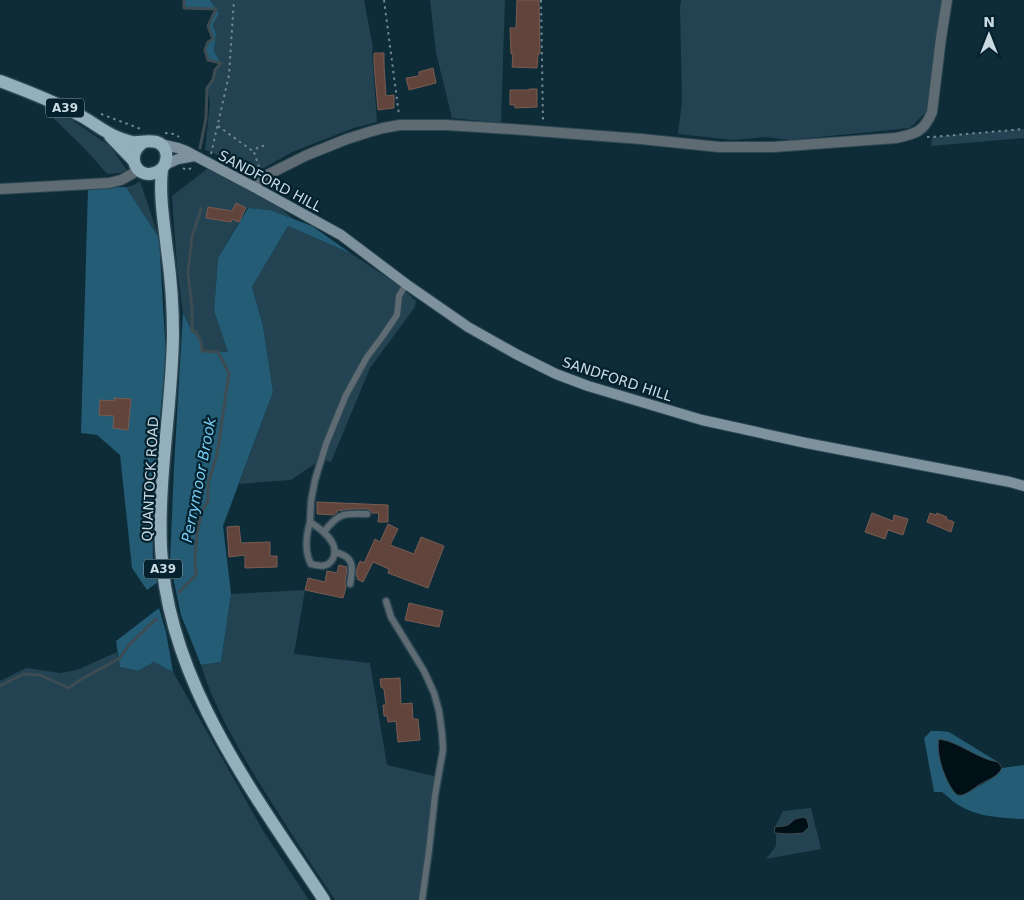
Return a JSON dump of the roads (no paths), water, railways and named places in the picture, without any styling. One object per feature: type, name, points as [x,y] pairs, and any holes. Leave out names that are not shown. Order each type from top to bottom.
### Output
[{"type":"main road","name":"A39","points":[[0,81],[32,93],[82,116],[119,138],[132,142],[144,136],[149,141],[158,138],[166,153],[163,167]]},
{"type":"main road","name":"A39","points":[[106,132],[140,168]]},
{"type":"main road","points":[[144,136],[134,155],[140,168],[150,174],[157,173],[163,167],[178,159],[195,156]]},
{"type":"main road","name":"SANDFORD HILL","points":[[158,138],[254,187],[341,236],[406,284],[468,326],[516,354],[556,374],[588,386],[711,422],[806,443],[1024,486]]},
{"type":"main road","name":"QUANTOCK ROAD","points":[[163,167],[161,178],[162,199],[171,278],[173,316],[172,378],[162,494],[161,532],[163,570],[171,612],[182,651],[196,687],[218,732],[250,787],[324,900]]},
{"type":"main road","name":"QUANTOCK ROAD","points":[[140,168],[162,199]]},
{"type":"street","points":[[254,187],[262,177],[306,155],[347,139],[400,125],[446,125],[720,147],[773,147],[896,138],[914,134],[923,129],[932,112],[941,38],[948,0]]},
{"type":"street","points":[[0,189],[109,183],[121,180],[140,168]]},
{"type":"lane","points":[[310,522],[324,532],[334,545],[335,552],[332,561],[326,565],[311,564],[306,546],[315,480],[326,444],[343,403],[367,357],[397,315],[399,296],[406,284]]},
{"type":"lane","points":[[324,532],[331,522],[340,516],[350,513],[367,514]]},
{"type":"lane","points":[[335,552],[343,554],[352,562],[353,570],[350,584]]},
{"type":"lane","points":[[386,600],[390,617],[424,671],[434,693],[442,733],[443,750],[422,900]]},
{"type":"waterway","name":"Perrymoor Brook","points":[[184,0],[184,8],[216,9],[208,26],[213,39],[208,42],[205,50],[208,60],[221,63],[215,70],[213,80],[207,88],[206,118],[200,148]]},
{"type":"waterway","name":"Perrymoor Brook","points":[[179,592],[196,575],[197,534],[201,513],[208,501],[208,483],[217,455],[229,373],[218,352],[202,351],[201,341],[196,332],[192,331],[192,308],[188,273],[192,237],[201,209]]},
{"type":"waterway","name":"Perrymoor Brook","points":[[0,686],[24,674],[40,675],[69,688],[120,658],[129,645],[156,619]]}]
